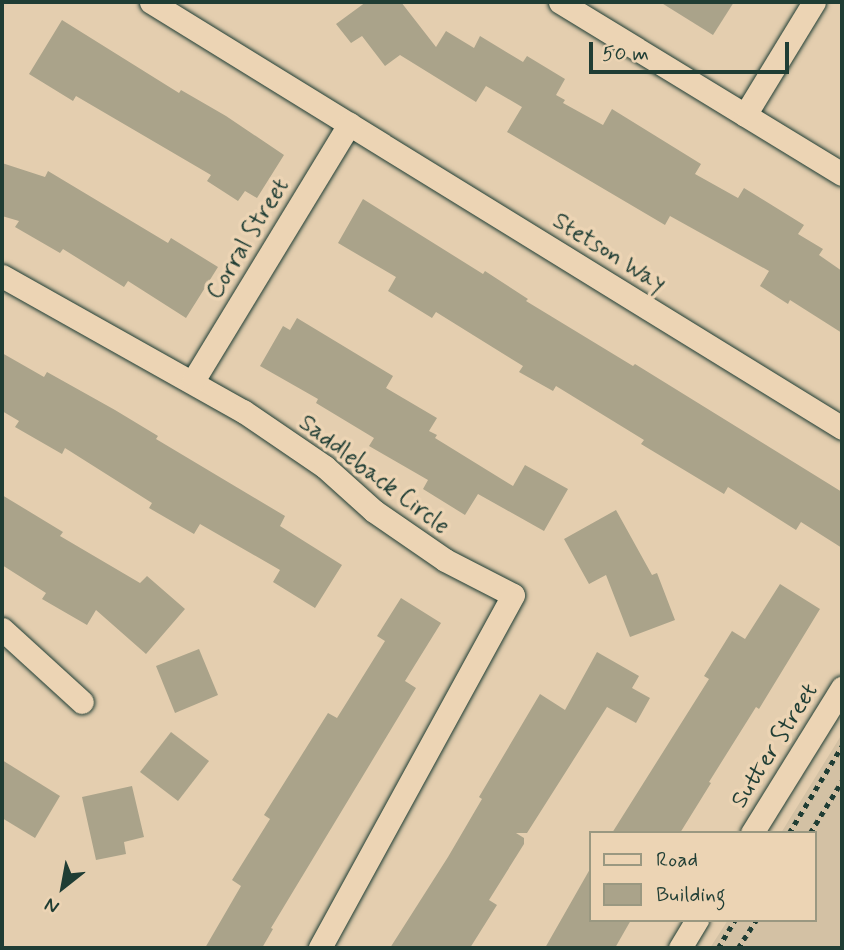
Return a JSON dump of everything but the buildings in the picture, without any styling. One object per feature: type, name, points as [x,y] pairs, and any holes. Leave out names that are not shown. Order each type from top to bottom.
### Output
[{"type":"street","name":"Stetson Way","points":[[151,2],[842,428]]},
{"type":"street","points":[[560,2],[842,174]]},
{"type":"street","points":[[745,115],[814,2]]},
{"type":"street","name":"Corral Street","points":[[193,382],[349,124]]},
{"type":"street","name":"Saddleback Circle","points":[[2,276],[193,382],[325,467],[373,511],[445,560],[513,594],[320,948]]},
{"type":"street","points":[[2,629],[82,702]]},
{"type":"street","name":"Sutter Street","points":[[753,831],[842,688]]},
{"type":"street","points":[[680,948],[697,922]]},
{"type":"path","points":[[790,831],[842,746]]},
{"type":"path","points":[[811,831],[842,781]]},
{"type":"path","points":[[718,948],[735,922]]},
{"type":"path","points":[[738,948],[755,922]]},
{"type":"shaded area","points":[[842,734],[842,948],[710,948],[727,922],[816,922],[816,831],[782,831]]}]
